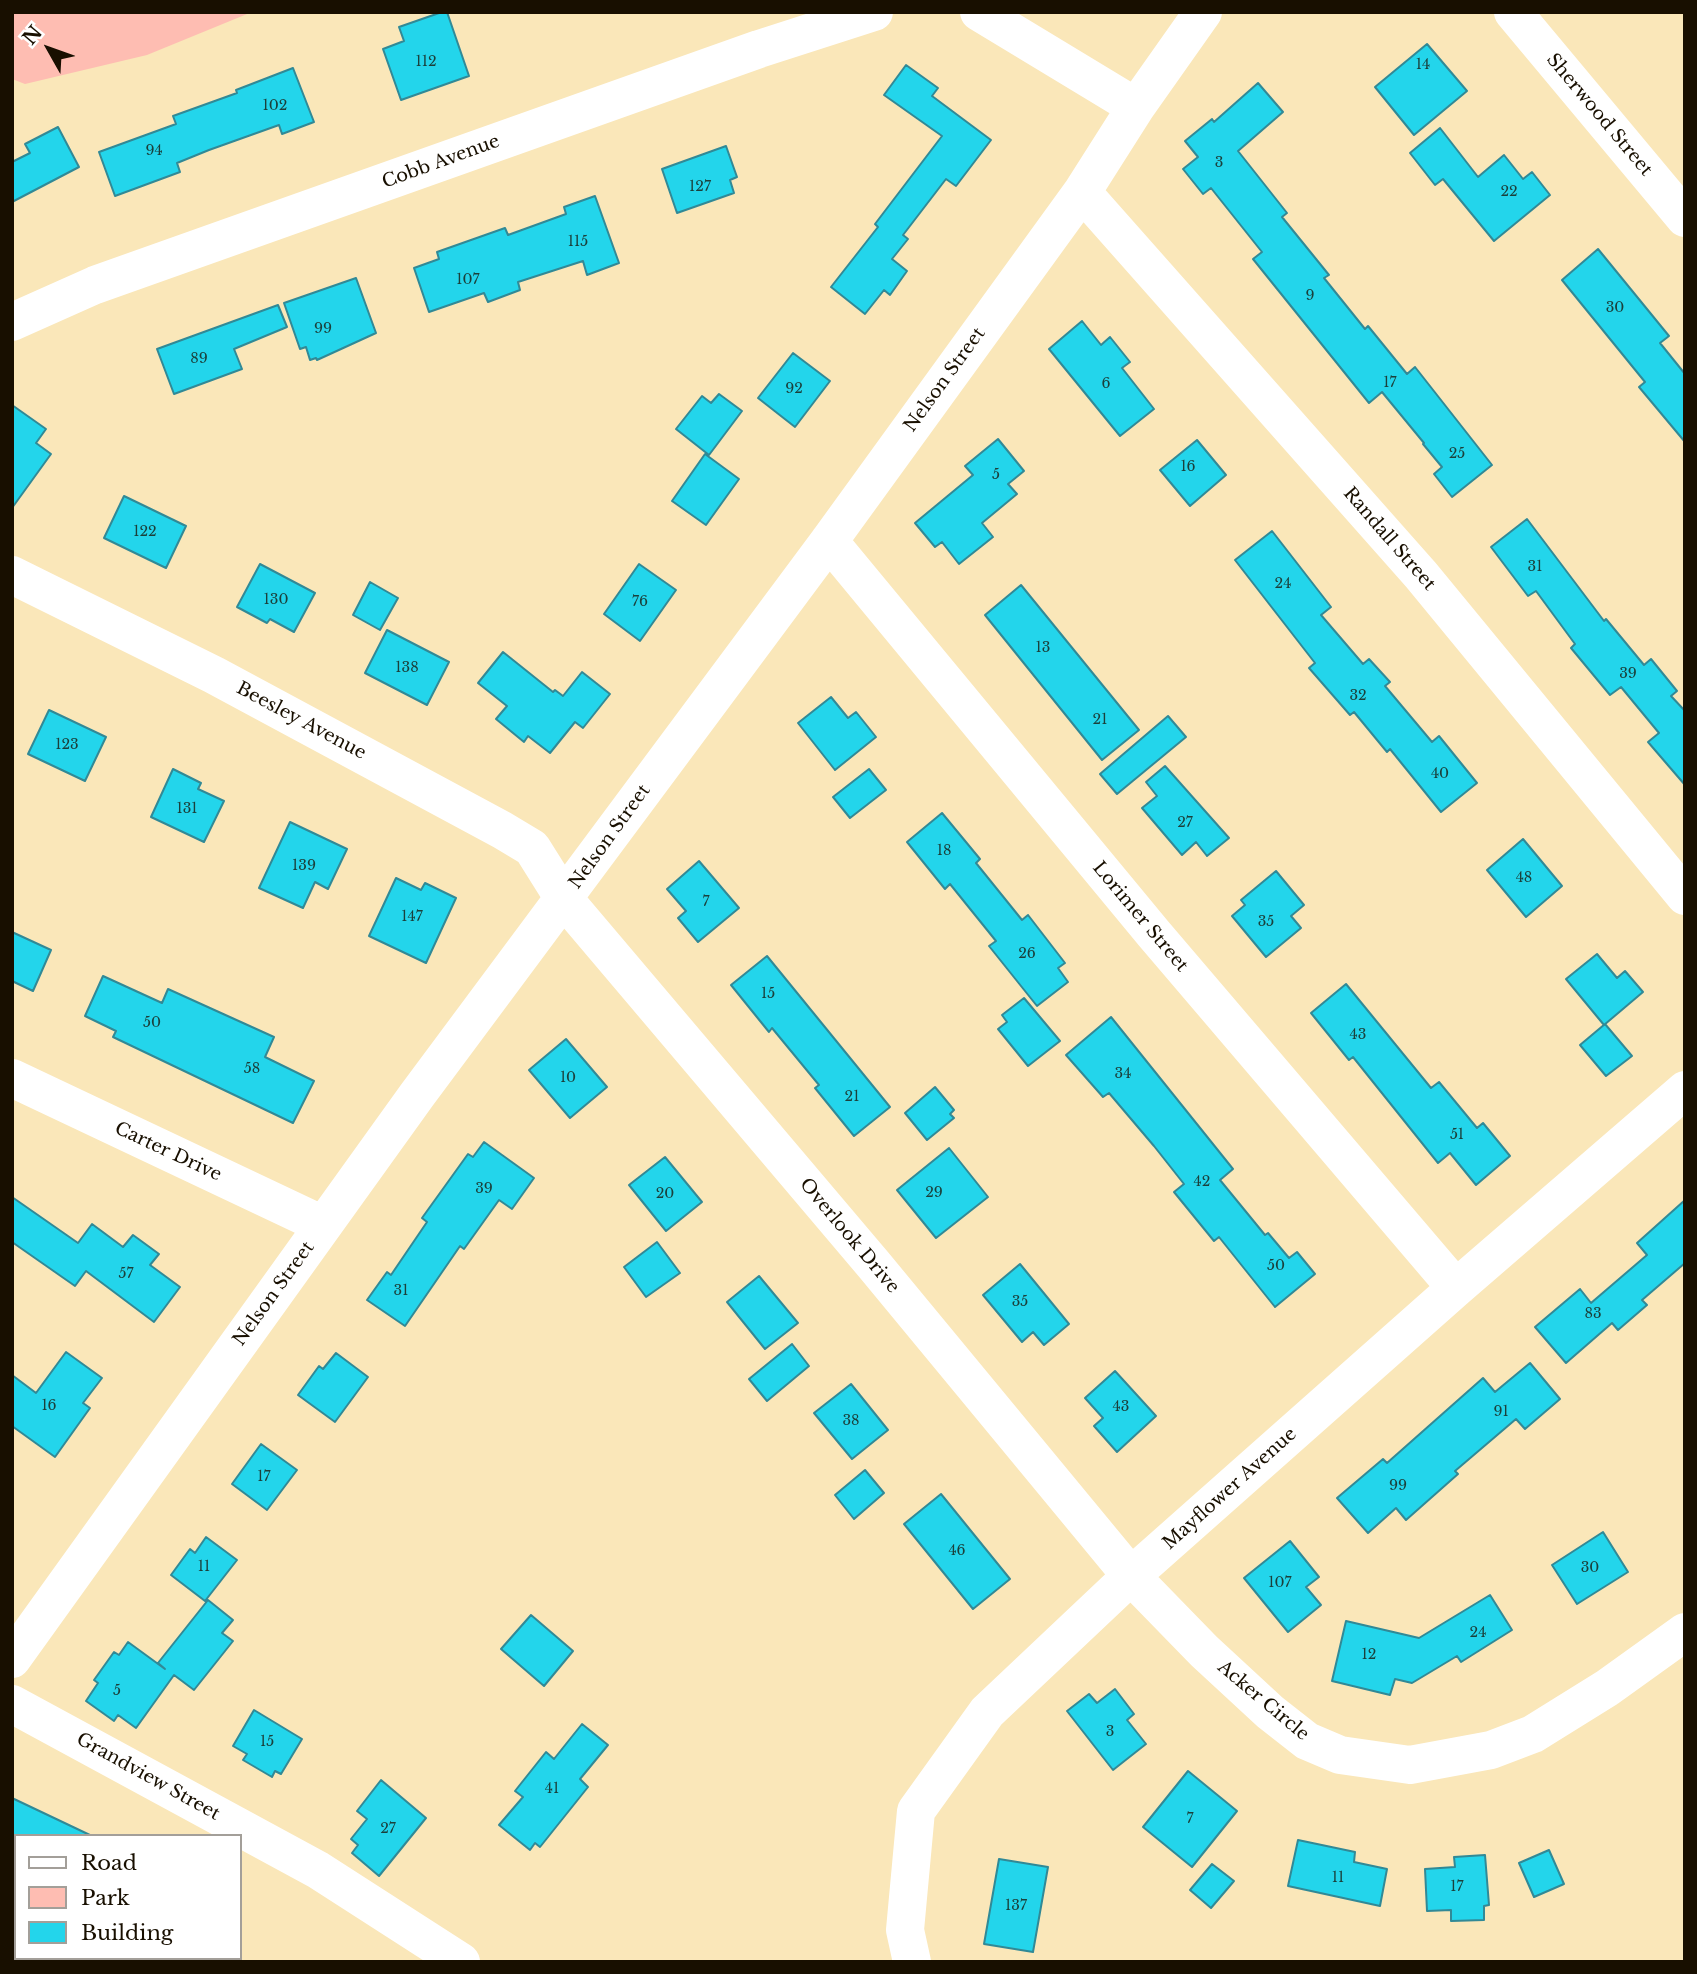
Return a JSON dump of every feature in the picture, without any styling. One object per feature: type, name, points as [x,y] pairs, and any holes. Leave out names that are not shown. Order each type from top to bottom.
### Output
[{"type":"street","name":"Cobb Avenue","points":[[12,322],[94,285],[746,53],[874,12]]},
{"type":"street","points":[[979,12],[1136,107]]},
{"type":"street","name":"Nelson Street","points":[[12,1659],[416,1095],[829,541],[1082,192],[1136,107],[1203,12]]},
{"type":"street","name":"Sherwood Street","points":[[1513,12],[1685,218]]},
{"type":"street","name":"Randall Street","points":[[1082,192],[1421,575],[1685,896]]},
{"type":"street","name":"Lorimer Street","points":[[829,541],[1154,934],[1456,1289]]},
{"type":"street","name":"Beesley Avenue","points":[[12,575],[214,675],[502,830],[532,848],[564,899]]},
{"type":"street","name":"Overlook Drive","points":[[564,899],[865,1254],[1131,1576]]},
{"type":"street","name":"Carter Drive","points":[[12,1079],[323,1225]]},
{"type":"street","name":"Mayflower Avenue","points":[[912,1962],[905,1930],[916,1811],[987,1712],[1131,1576],[1685,1090]]},
{"type":"street","name":"Acker Circle","points":[[1131,1576],[1203,1651],[1270,1713],[1307,1741],[1340,1755],[1410,1765],[1491,1750],[1533,1734],[1606,1688],[1685,1632]]},
{"type":"street","name":"Grandview Street","points":[[12,1704],[318,1870],[461,1962]]},
{"type":"green space","points":[[12,12],[252,12],[147,55],[25,84],[12,79]]},
{"type":"building","points":[[447,12],[469,76],[401,100],[383,49],[404,41],[399,27]]},
{"type":"building","points":[[1427,44],[1467,91],[1414,135],[1375,87]]},
{"type":"building","points":[[906,65],[938,88],[932,96],[991,140],[956,186],[946,179],[903,235],[908,239],[892,259],[907,271],[890,295],[884,290],[865,314],[831,287],[878,227],[875,224],[942,136],[884,95]]},
{"type":"building","points":[[293,68],[314,122],[282,134],[279,125],[209,150],[177,163],[180,172],[115,196],[99,152],[176,124],[173,116],[237,93],[236,90]]},
{"type":"building","points":[[1258,83],[1283,112],[1238,151],[1287,213],[1282,217],[1329,275],[1324,278],[1365,329],[1368,326],[1407,374],[1415,367],[1492,465],[1452,497],[1434,474],[1442,467],[1424,443],[1382,392],[1369,403],[1253,259],[1262,252],[1211,188],[1203,194],[1183,169],[1198,157],[1185,141],[1212,119],[1214,122]]},
{"type":"building","points":[[58,127],[79,167],[12,202],[12,162],[30,153],[25,144]]},
{"type":"building","points":[[1440,128],[1478,177],[1504,155],[1523,179],[1532,172],[1550,195],[1494,241],[1443,179],[1435,185],[1410,153]]},
{"type":"building","points":[[726,146],[737,177],[730,180],[734,193],[677,213],[662,169]]},
{"type":"building","points":[[595,196],[619,263],[587,275],[583,261],[518,282],[520,290],[488,302],[484,293],[429,312],[414,268],[439,259],[437,252],[505,228],[508,235],[566,214],[564,207]]},
{"type":"building","points":[[1598,249],[1669,336],[1660,343],[1685,374],[1685,442],[1639,387],[1645,382],[1562,280]]},
{"type":"building","points":[[356,278],[376,333],[317,360],[310,360],[306,347],[300,349],[284,303]]},
{"type":"building","points":[[278,305],[287,327],[234,349],[242,369],[174,394],[157,349]]},
{"type":"building","points":[[1082,321],[1101,345],[1110,337],[1130,362],[1122,368],[1154,409],[1120,436],[1049,349]]},
{"type":"building","points":[[793,353],[830,381],[795,427],[758,398]]},
{"type":"building","points":[[719,394],[742,411],[709,455],[676,429],[702,396],[711,403]]},
{"type":"building","points":[[12,405],[46,429],[36,443],[51,454],[12,508]]},
{"type":"building","points":[[998,439],[1024,471],[1008,484],[1017,494],[982,523],[993,537],[959,564],[942,542],[935,547],[915,523],[973,475],[965,466]]},
{"type":"building","points":[[1197,440],[1226,475],[1190,506],[1160,470]]},
{"type":"building","points":[[705,454],[739,479],[706,525],[672,501]]},
{"type":"building","points":[[124,496],[186,526],[166,568],[104,538]]},
{"type":"building","points":[[1527,519],[1604,621],[1606,619],[1644,665],[1651,659],[1677,691],[1671,696],[1685,711],[1685,785],[1648,742],[1659,733],[1621,687],[1610,695],[1571,648],[1575,644],[1536,591],[1528,596],[1491,547]]},
{"type":"building","points":[[1272,531],[1331,607],[1321,615],[1363,664],[1369,659],[1390,682],[1385,686],[1432,742],[1439,736],[1477,783],[1441,812],[1390,749],[1387,752],[1354,712],[1350,715],[1309,668],[1315,663],[1235,560]]},
{"type":"building","points":[[260,564],[315,593],[294,632],[270,619],[267,623],[237,607]]},
{"type":"building","points":[[639,564],[676,590],[640,641],[604,614]]},
{"type":"building","points":[[370,582],[398,598],[380,630],[353,615]]},
{"type":"building","points":[[1021,585],[1139,730],[1102,760],[985,615]]},
{"type":"building","points":[[387,630],[449,662],[427,705],[365,673]]},
{"type":"building","points":[[503,652],[553,692],[555,690],[563,696],[582,672],[610,694],[583,728],[575,722],[550,753],[528,736],[524,742],[496,719],[507,706],[478,683]]},
{"type":"building","points":[[831,697],[848,718],[856,712],[876,737],[835,770],[798,723]]},
{"type":"building","points":[[49,710],[106,737],[85,781],[28,754]]},
{"type":"building","points":[[1168,716],[1186,737],[1117,794],[1100,774]]},
{"type":"building","points":[[1165,766],[1229,838],[1207,856],[1196,842],[1182,855],[1142,808],[1157,796],[1146,782]]},
{"type":"building","points":[[173,769],[201,783],[198,789],[224,801],[204,842],[151,817]]},
{"type":"building","points":[[869,769],[886,790],[850,818],[833,797]]},
{"type":"building","points":[[942,813],[980,859],[976,863],[1022,920],[1028,915],[1065,963],[1058,968],[1068,982],[1037,1006],[989,946],[996,941],[950,884],[945,889],[907,842]]},
{"type":"building","points":[[290,822],[347,849],[328,889],[315,882],[303,908],[259,888]]},
{"type":"building","points":[[1523,839],[1562,886],[1526,917],[1487,870]]},
{"type":"building","points":[[699,861],[739,908],[698,942],[678,918],[686,911],[667,889]]},
{"type":"building","points":[[1276,871],[1304,905],[1291,916],[1301,928],[1266,957],[1232,916],[1245,905],[1241,900]]},
{"type":"building","points":[[396,878],[421,890],[425,883],[456,898],[426,963],[369,936]]},
{"type":"building","points":[[12,932],[51,950],[33,991],[12,981]]},
{"type":"building","points":[[1597,954],[1617,978],[1625,971],[1643,992],[1604,1025],[1566,979]]},
{"type":"building","points":[[767,956],[890,1107],[854,1136],[815,1088],[819,1085],[772,1028],[769,1032],[731,985]]},
{"type":"building","points":[[103,976],[162,1003],[168,989],[274,1037],[265,1057],[314,1081],[293,1123],[113,1037],[116,1031],[85,1016]]},
{"type":"building","points":[[1346,984],[1431,1088],[1439,1082],[1477,1128],[1483,1123],[1510,1156],[1476,1185],[1450,1153],[1438,1163],[1353,1057],[1349,1060],[1311,1013]]},
{"type":"building","points":[[1024,998],[1060,1041],[1028,1066],[998,1029],[1007,1022],[1002,1015]]},
{"type":"building","points":[[1111,1017],[1233,1169],[1220,1180],[1265,1235],[1268,1233],[1289,1258],[1297,1252],[1315,1274],[1275,1307],[1219,1237],[1214,1241],[1174,1192],[1184,1184],[1154,1146],[1109,1093],[1103,1097],[1066,1055]]},
{"type":"building","points":[[1605,1024],[1632,1056],[1606,1076],[1580,1045]]},
{"type":"building","points":[[566,1039],[607,1087],[570,1118],[529,1070]]},
{"type":"building","points":[[935,1087],[954,1110],[950,1114],[954,1118],[927,1140],[905,1113]]},
{"type":"building","points":[[484,1142],[534,1178],[512,1209],[499,1200],[464,1249],[460,1246],[405,1326],[367,1300],[387,1272],[391,1275],[427,1222],[422,1218],[468,1154],[473,1157]]},
{"type":"building","points":[[949,1148],[988,1197],[936,1238],[897,1190]]},
{"type":"building","points":[[665,1157],[702,1202],[666,1231],[629,1185]]},
{"type":"building","points":[[12,1197],[78,1243],[92,1224],[123,1247],[133,1235],[159,1254],[150,1265],[180,1287],[154,1322],[86,1271],[75,1286],[12,1242]]},
{"type":"building","points":[[1685,1200],[1685,1263],[1642,1300],[1647,1305],[1618,1330],[1612,1323],[1566,1363],[1535,1327],[1580,1289],[1591,1303],[1647,1255],[1637,1243]]},
{"type":"building","points":[[657,1242],[680,1273],[646,1297],[624,1267]]},
{"type":"building","points":[[1020,1264],[1069,1324],[1044,1345],[1033,1332],[1022,1342],[983,1295]]},
{"type":"building","points":[[759,1276],[798,1323],[765,1349],[727,1302]]},
{"type":"building","points":[[792,1344],[809,1366],[767,1401],[749,1379]]},
{"type":"building","points":[[66,1352],[102,1378],[83,1403],[90,1408],[55,1457],[12,1426],[12,1375],[36,1393]]},
{"type":"building","points":[[336,1353],[368,1377],[335,1422],[298,1395],[319,1366],[323,1369]]},
{"type":"building","points":[[1530,1363],[1560,1399],[1525,1429],[1516,1419],[1455,1471],[1458,1474],[1406,1520],[1396,1508],[1368,1533],[1337,1498],[1383,1459],[1387,1463],[1483,1378],[1495,1392]]},
{"type":"building","points":[[1115,1371],[1156,1416],[1117,1452],[1094,1426],[1103,1418],[1085,1398]]},
{"type":"building","points":[[851,1384],[888,1430],[852,1459],[814,1413]]},
{"type":"building","points":[[261,1444],[297,1470],[267,1510],[232,1484]]},
{"type":"building","points":[[865,1470],[884,1493],[854,1519],[835,1495]]},
{"type":"building","points":[[941,1494],[1010,1579],[973,1609],[904,1524]]},
{"type":"building","points":[[1603,1532],[1628,1572],[1577,1604],[1552,1565]]},
{"type":"building","points":[[206,1537],[237,1560],[205,1601],[171,1575],[190,1549],[195,1553]]},
{"type":"building","points":[[1290,1541],[1319,1577],[1306,1587],[1321,1605],[1288,1632],[1244,1578]]},
{"type":"building","points":[[1490,1595],[1512,1630],[1461,1662],[1457,1656],[1412,1683],[1395,1679],[1390,1695],[1332,1681],[1346,1621],[1419,1638]]},
{"type":"building","points":[[208,1600],[233,1620],[222,1633],[233,1641],[194,1690],[174,1675],[136,1728],[118,1715],[114,1721],[86,1701],[98,1683],[94,1680],[114,1652],[119,1655],[128,1642],[165,1669],[158,1663]]},
{"type":"building","points":[[531,1615],[573,1651],[544,1686],[501,1649]]},
{"type":"building","points":[[1115,1689],[1134,1714],[1127,1720],[1146,1744],[1113,1770],[1067,1711],[1089,1694],[1097,1703]]},
{"type":"building","points":[[254,1710],[302,1739],[281,1774],[275,1771],[272,1777],[243,1760],[247,1754],[233,1746]]},
{"type":"building","points":[[582,1724],[608,1745],[580,1779],[588,1787],[540,1847],[535,1843],[530,1850],[499,1825],[523,1797],[515,1791],[546,1752],[554,1759]]},
{"type":"building","points":[[1188,1771],[1237,1811],[1192,1867],[1143,1827]]},
{"type":"building","points":[[381,1780],[426,1818],[379,1876],[352,1853],[358,1845],[351,1839],[367,1819],[357,1811]]},
{"type":"building","points":[[12,1798],[88,1834],[14,1834],[12,1836]]},
{"type":"building","points":[[1298,1840],[1355,1852],[1354,1862],[1387,1869],[1380,1906],[1288,1886]]},
{"type":"building","points":[[1549,1850],[1564,1884],[1534,1897],[1519,1863]]},
{"type":"building","points":[[1485,1855],[1489,1905],[1484,1906],[1484,1920],[1451,1921],[1451,1910],[1427,1911],[1425,1869],[1455,1867],[1454,1857]]},
{"type":"building","points":[[999,1859],[1048,1867],[1033,1952],[984,1944]]},
{"type":"building","points":[[1212,1864],[1234,1881],[1211,1908],[1190,1890]]}]
